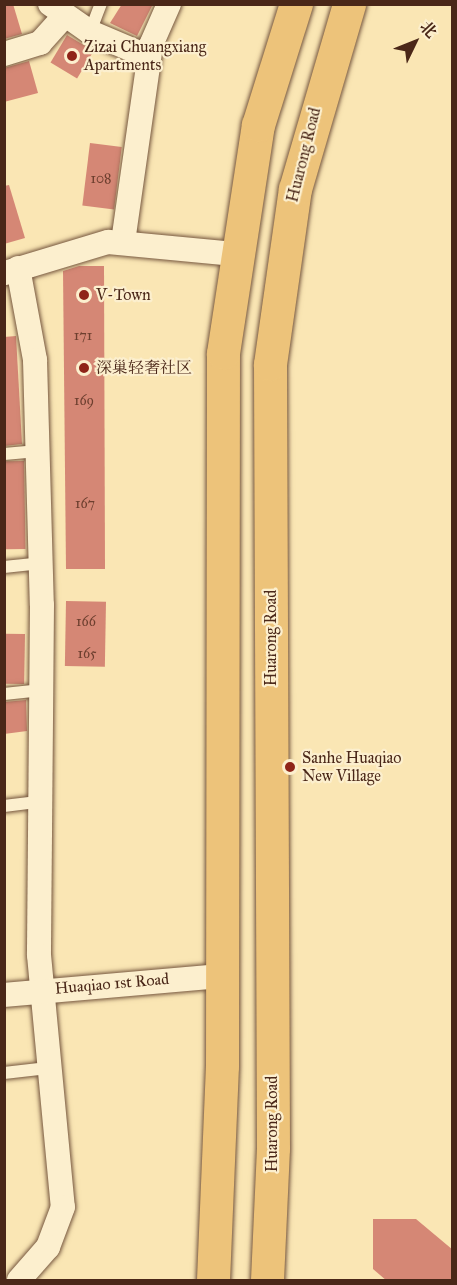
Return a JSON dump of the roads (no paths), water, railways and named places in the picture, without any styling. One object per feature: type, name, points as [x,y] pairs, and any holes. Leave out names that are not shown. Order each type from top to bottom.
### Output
[{"type":"main road","name":"Huarong Road","points":[[267,1281],[273,1148],[270,364],[287,227],[335,41],[349,4]]},
{"type":"main road","points":[[213,1281],[220,976],[220,406],[234,254],[258,125],[292,15],[335,41]]},
{"type":"street","points":[[123,242],[147,65],[169,4]]},
{"type":"street","points":[[4,54],[40,43],[57,10],[147,65]]},
{"type":"street","points":[[19,1281],[48,1247],[63,1207],[48,1068],[43,990],[41,563],[35,360],[11,270],[87,245],[123,242],[234,254]]},
{"type":"street","name":"Huaqiao 1st Road","points":[[4,995],[220,976]]},
{"type":"lane","points":[[90,32],[101,4]]},
{"type":"lane","points":[[4,454],[38,451]]},
{"type":"lane","points":[[4,567],[41,563]]},
{"type":"lane","points":[[4,694],[42,690]]},
{"type":"lane","points":[[4,806],[42,801]]},
{"type":"lane","points":[[4,1073],[48,1068]]},
{"type":"place","name":"Zizai Chuangxiang Apartments","points":[[72,56]]},
{"type":"place","name":"V-Town","points":[[84,295]]},
{"type":"place","name":"深巢轻奢社区","points":[[84,368]]},
{"type":"place","name":"Sanhe Huaqiao New Village","points":[[290,767]]}]
